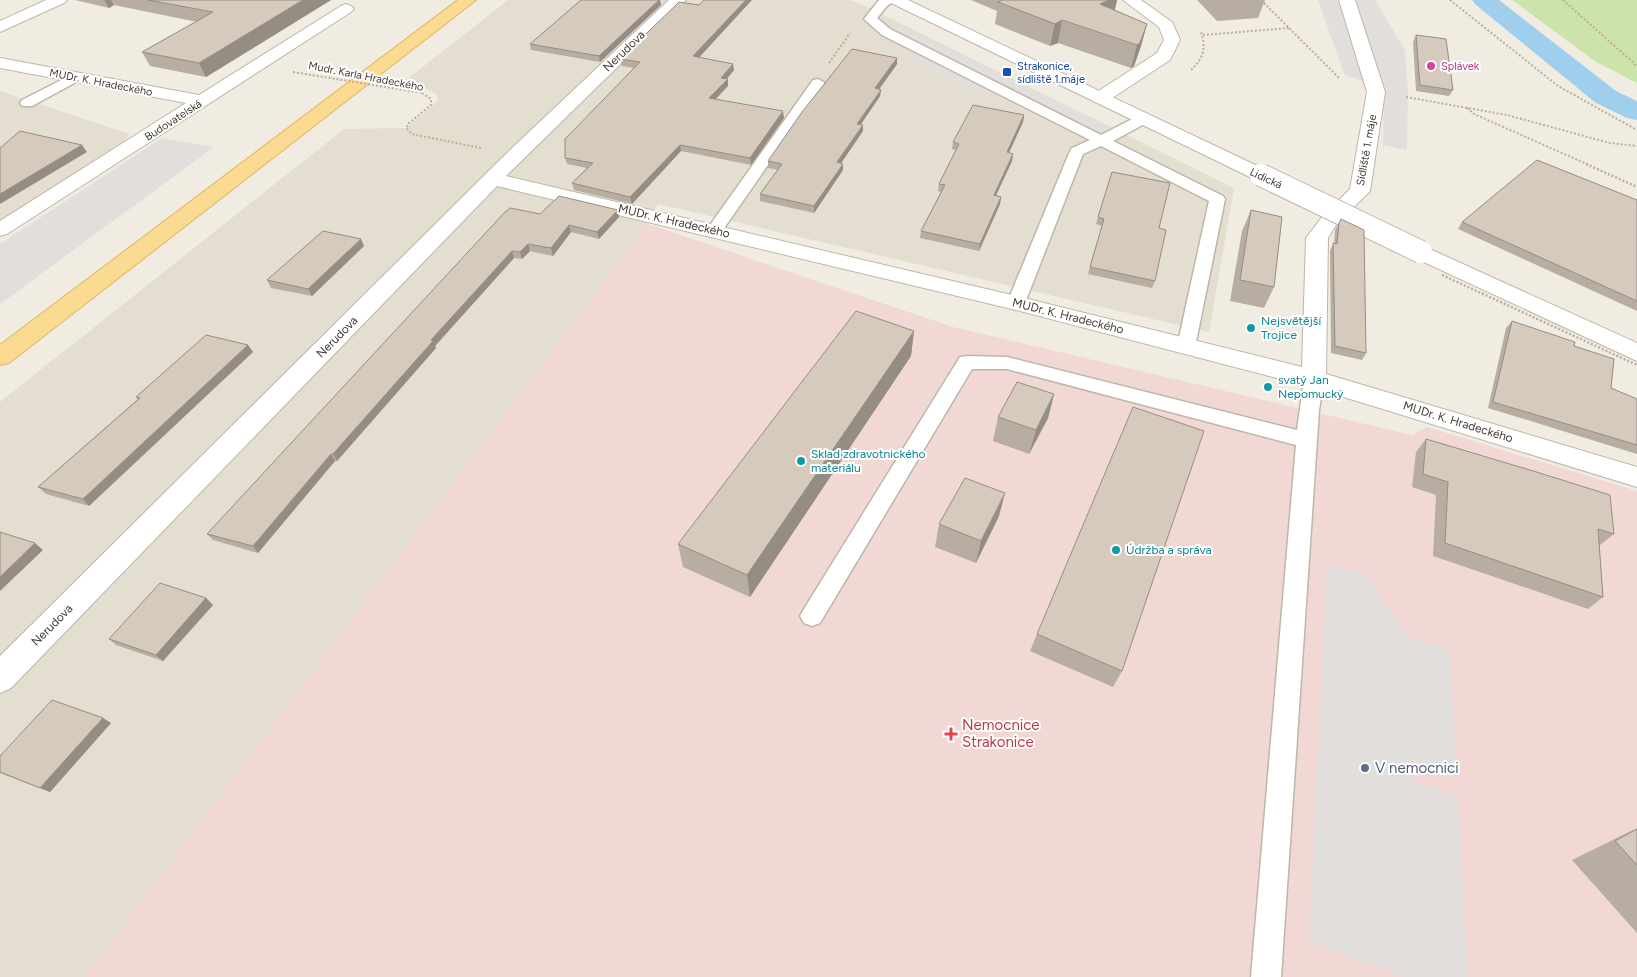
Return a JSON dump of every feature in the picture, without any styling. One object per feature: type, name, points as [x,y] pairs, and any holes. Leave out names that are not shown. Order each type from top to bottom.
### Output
[{"type":"main road","points":[[0,358],[468,0]]},
{"type":"street","points":[[0,27],[59,0]]},
{"type":"street","name":"Nerudova","points":[[0,678],[516,155],[678,0]]},
{"type":"street","name":"Lidická","points":[[896,0],[1261,176],[1637,352]]},
{"type":"street","points":[[1100,98],[1164,56],[1172,40],[1166,25],[1131,0]]},
{"type":"street","name":"Sídliště 1. máje","points":[[1314,379],[1317,238],[1329,221],[1360,191],[1376,92],[1346,0]]},
{"type":"street","name":"Budovatelská","points":[[0,230],[346,9]]},
{"type":"street","name":"MUDr. K. Hradeckého","points":[[0,63],[202,101]]},
{"type":"street","name":"MUDr. K. Hradeckého","points":[[492,179],[1016,303],[1314,379],[1637,477]]},
{"type":"lane","points":[[889,0],[883,3],[870,19],[886,32],[1217,199],[1186,347]]},
{"type":"lane","points":[[27,103],[75,77]]},
{"type":"lane","points":[[714,231],[818,83]]},
{"type":"lane","points":[[1016,303],[1077,151],[1101,142],[1143,119]]},
{"type":"lane","points":[[812,616],[967,362],[1007,363],[1308,440]]},
{"type":"lane","points":[[1267,977],[1314,379]]},
{"type":"path","points":[[1261,0],[1340,80],[1376,92],[1507,115],[1610,143],[1637,146]]},
{"type":"path","points":[[1450,0],[1558,86],[1637,130]]},
{"type":"path","points":[[1562,0],[1637,66]]},
{"type":"path","points":[[818,83],[818,78],[860,21],[870,19]]},
{"type":"path","points":[[1203,35],[1289,28]]},
{"type":"path","name":"Mudr. Karla Hradeckého","points":[[293,72],[422,93],[431,99],[431,105],[409,123],[406,128],[412,134],[516,155]]},
{"type":"path","points":[[1467,107],[1474,114],[1637,187]]},
{"type":"shaded area","points":[[508,0],[849,0],[859,3],[1234,188],[1209,332],[658,204],[620,260],[85,977],[0,977],[0,402],[344,129],[406,128],[438,101],[437,94],[428,90],[400,85]]},
{"type":"shaded area","points":[[1318,0],[1375,0],[1405,50],[1408,91],[1407,150],[1383,145],[1384,90],[1344,74]]},
{"type":"shaded area","points":[[905,28],[1115,129],[1105,137],[1006,88],[985,88],[980,96],[906,58],[913,43],[887,29]]},
{"type":"shaded area","points":[[0,91],[129,134],[121,147],[0,222]]},
{"type":"shaded area","points":[[162,138],[214,147],[0,304],[0,244]]},
{"type":"shaded area","name":"Nemocnice Strakonice","points":[[645,223],[953,327],[1412,435],[1427,427],[1637,491],[1637,977],[85,977],[620,260]]},
{"type":"shaded area","name":"V nemocnici","points":[[1327,563],[1365,575],[1409,638],[1450,651],[1457,776],[1412,761],[1412,781],[1458,797],[1468,977],[1403,977],[1309,941]]},
{"type":"green space","points":[[1512,0],[1637,0],[1637,83],[1596,62]]},
{"type":"building","points":[[148,0],[303,0],[199,63],[142,52],[213,12]]},
{"type":"building","points":[[581,0],[659,0],[599,56],[530,44]]},
{"type":"building","points":[[704,0],[746,0],[693,56],[733,64],[721,78],[728,79],[709,98],[783,111],[750,158],[680,145],[630,197],[572,183],[593,163],[565,158],[565,139],[640,62],[620,59],[679,2],[699,5]]},
{"type":"building","points":[[1002,0],[1109,0],[1100,4],[1147,24],[1140,43],[1137,45],[1062,20],[1055,24],[998,2]]},
{"type":"building","name":"Splávek","points":[[1416,35],[1446,39],[1453,90],[1420,85]]},
{"type":"building","points":[[852,49],[897,58],[875,88],[881,90],[857,124],[863,125],[837,162],[843,164],[814,206],[760,194],[782,164],[768,161],[802,112]]},
{"type":"building","points":[[973,105],[1024,115],[1007,152],[1013,154],[994,195],[1001,197],[980,244],[921,231],[945,185],[939,184],[959,144],[953,142]]},
{"type":"building","points":[[20,131],[82,145],[0,194],[0,148]]},
{"type":"building","points":[[1537,160],[1637,200],[1637,301],[1462,222]]},
{"type":"building","points":[[1112,172],[1170,183],[1159,228],[1166,230],[1155,281],[1090,267],[1104,219],[1098,217]]},
{"type":"building","points":[[559,196],[618,210],[597,232],[569,225],[551,248],[528,244],[520,252],[512,251],[431,340],[433,341],[331,454],[253,546],[207,534],[505,212],[510,208],[540,214]]},
{"type":"building","points":[[1251,210],[1282,217],[1274,287],[1240,280]]},
{"type":"building","points":[[1341,219],[1364,230],[1366,353],[1335,346],[1333,243],[1337,244]]},
{"type":"building","points":[[323,231],[361,239],[308,289],[267,280]]},
{"type":"building","name":"Sklad zdravotnického materiálu","points":[[856,311],[914,331],[747,575],[678,544]]},
{"type":"building","points":[[1512,321],[1575,342],[1574,346],[1614,359],[1611,388],[1637,399],[1637,445],[1493,402]]},
{"type":"building","points":[[206,335],[248,345],[83,499],[38,487],[140,398],[136,397]]},
{"type":"building","points":[[1017,382],[1054,394],[1036,430],[998,417]]},
{"type":"building","name":"Údržba a správa","points":[[1133,407],[1204,431],[1122,671],[1037,634]]},
{"type":"building","points":[[1426,439],[1610,495],[1614,534],[1598,529],[1603,597],[1445,543],[1448,482],[1423,474]]},
{"type":"building","points":[[965,478],[1005,493],[981,541],[939,524]]},
{"type":"building","points":[[0,532],[35,543],[0,577]]},
{"type":"building","points":[[160,583],[206,598],[156,655],[109,639]]},
{"type":"building","points":[[52,700],[103,718],[40,788],[0,772],[0,756]]},
{"type":"building","points":[[1637,829],[1637,865],[1615,841]]},
{"type":"waterway","points":[[1484,0],[1606,97],[1637,112]]},
{"type":"place","name":"Splávek","points":[[1431,66]]},
{"type":"place","name":"Strakonice, sídliště 1.máje","points":[[1007,72]]},
{"type":"place","name":"Nejsvětější Trojice","points":[[1251,328]]},
{"type":"place","name":"svatý Jan Nepomucký","points":[[1268,387]]},
{"type":"place","name":"Sklad zdravotnického materiálu","points":[[801,461]]},
{"type":"place","name":"Údržba a správa","points":[[1116,550]]},
{"type":"place","name":"Nemocnice Strakonice","points":[[951,734]]},
{"type":"place","name":"V nemocnici","points":[[1365,768]]}]
